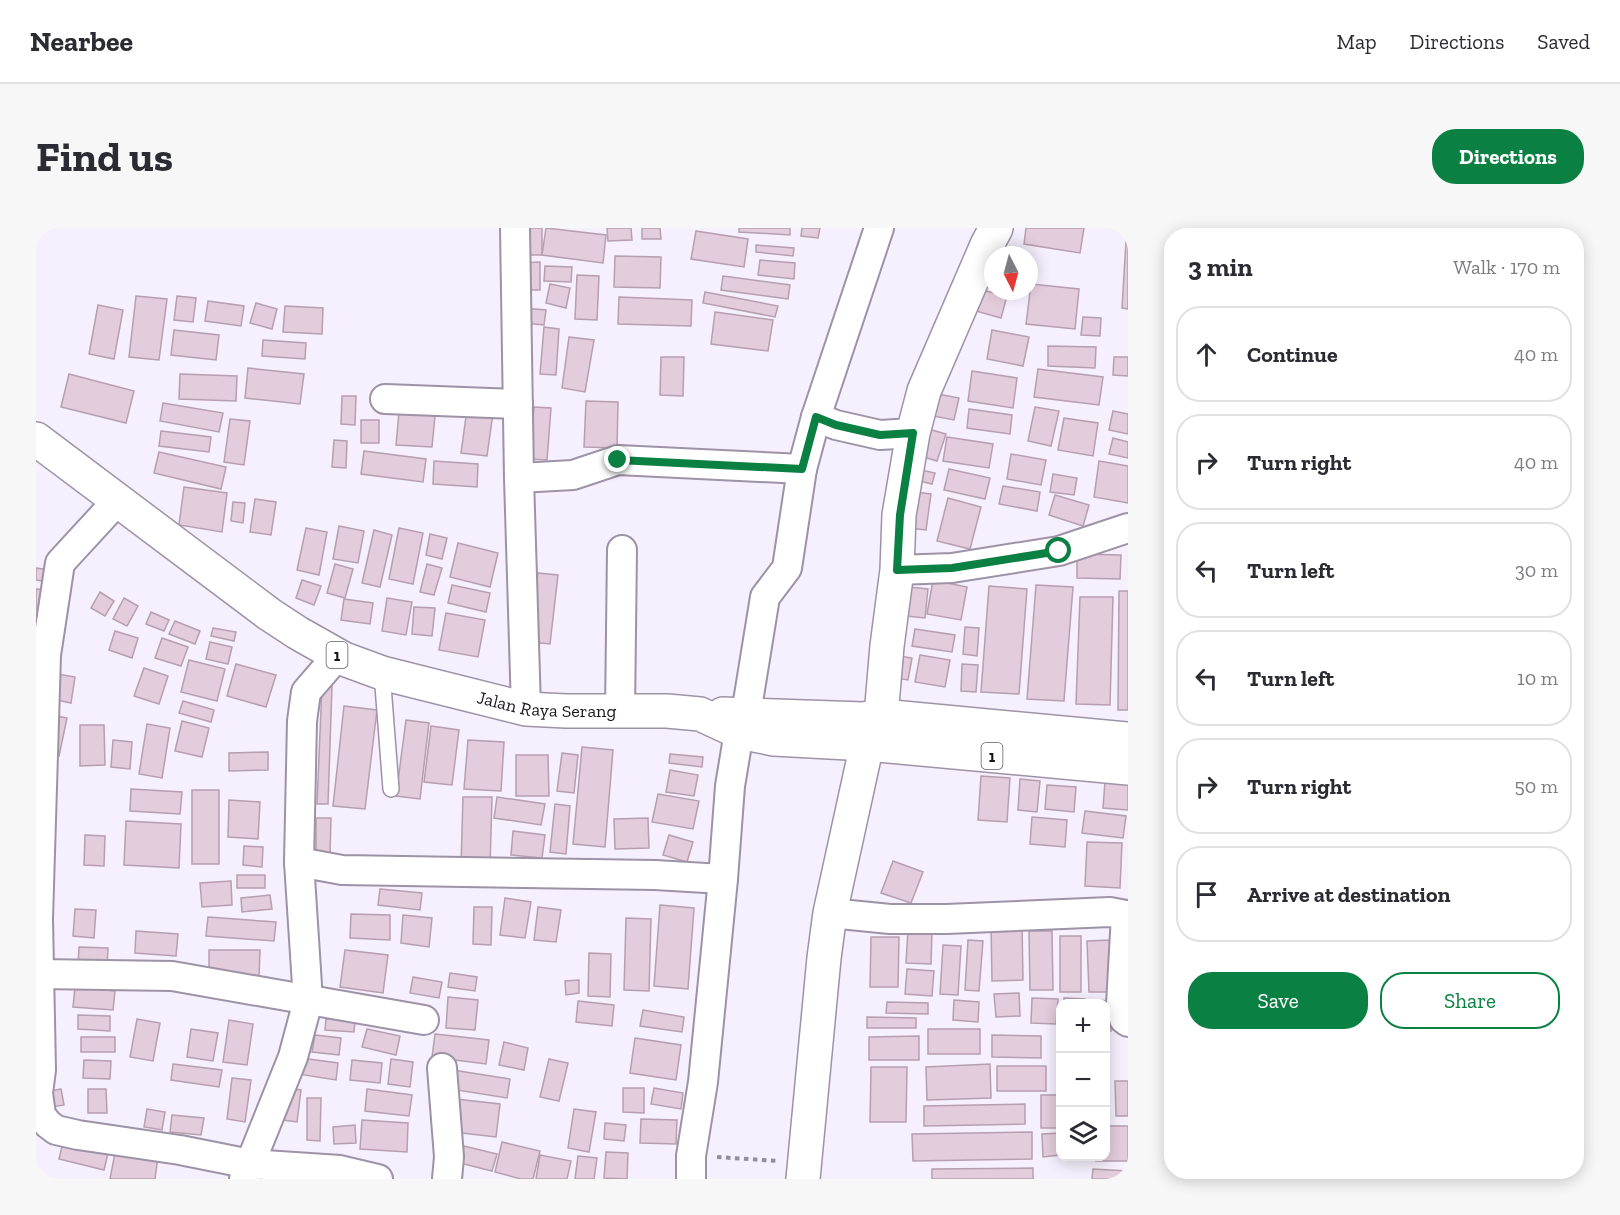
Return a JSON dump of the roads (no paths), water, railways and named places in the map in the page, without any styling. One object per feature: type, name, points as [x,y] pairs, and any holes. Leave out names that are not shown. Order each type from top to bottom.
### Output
[{"type":"main road","points":[[803,1179],[830,913],[867,731],[887,646],[897,570],[900,515],[913,433],[924,391],[996,228]]},
{"type":"main road","name":"Jalan Raya Serang","points":[[36,439],[269,614],[338,655],[382,673],[526,709],[667,711],[700,714],[752,724]]},
{"type":"main road","name":"1","points":[[752,724],[867,731],[1128,768]]},
{"type":"main road","points":[[867,731],[1128,739]]},
{"type":"street","points":[[515,228],[526,709]]},
{"type":"street","points":[[692,1179],[691,1156],[703,1082],[730,786],[752,724],[765,597],[787,568],[802,469],[826,421],[879,228]]},
{"type":"street","points":[[384,399],[518,404]]},
{"type":"street","points":[[826,421],[880,435],[913,433]]},
{"type":"street","points":[[519,478],[573,475],[618,460],[802,469]]},
{"type":"street","points":[[118,500],[60,563],[46,655],[38,919],[38,1093],[41,1115],[48,1125],[56,1130],[180,1150],[247,1171],[340,1170],[378,1179]]},
{"type":"street","points":[[897,570],[952,568],[1059,551],[1128,528]]},
{"type":"street","points":[[620,712],[622,550]]},
{"type":"street","points":[[247,1171],[293,1057],[308,1001],[299,862],[302,721],[306,692],[338,655]]},
{"type":"street","points":[[299,862],[342,870],[655,875],[723,879]]},
{"type":"street","points":[[830,913],[890,919],[1110,912],[1127,915],[1121,1004],[1124,1019],[1128,1022]]},
{"type":"street","points":[[39,974],[172,976],[424,1020]]},
{"type":"street","points":[[442,1068],[449,1156],[447,1179]]},
{"type":"lane","points":[[382,673],[391,789]]}]
